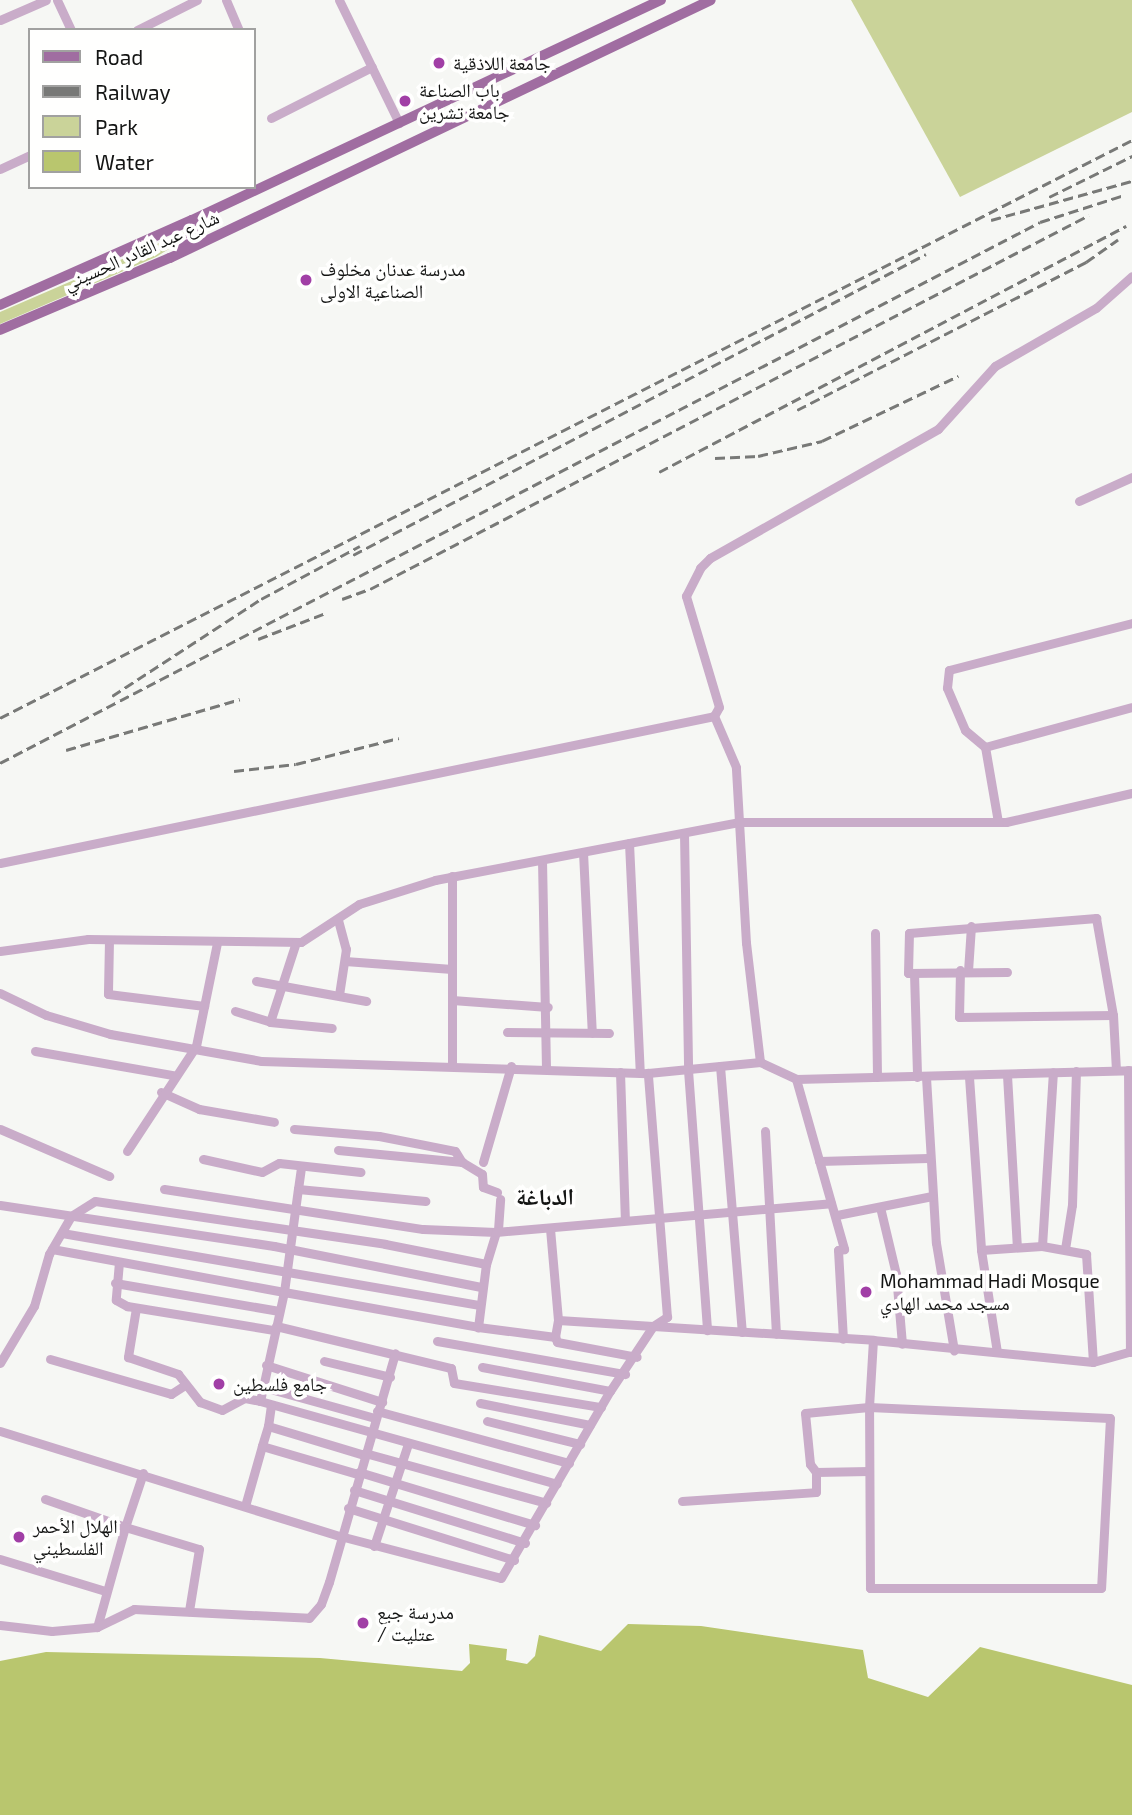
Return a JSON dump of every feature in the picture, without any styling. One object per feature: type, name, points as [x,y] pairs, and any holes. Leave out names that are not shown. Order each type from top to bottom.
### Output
[{"type":"main road","name":"شارع عبد القادر الحسيني","points":[[0,304],[192,220],[661,0]]},
{"type":"main road","name":"شارع عبد القادر الحسيني","points":[[0,330],[170,258],[712,0]]},
{"type":"main road","points":[[170,258],[188,245],[192,220]]},
{"type":"street","points":[[17,0],[22,11]]},
{"type":"street","points":[[0,20],[46,0]]},
{"type":"street","points":[[57,0],[70,28]]},
{"type":"street","points":[[141,28],[197,0]]},
{"type":"street","points":[[226,0],[238,28]]},
{"type":"street","points":[[340,0],[398,123]]},
{"type":"street","points":[[271,117],[372,67]]},
{"type":"street","points":[[0,169],[28,156]]},
{"type":"street","points":[[0,863],[713,716],[719,707],[686,596],[700,568],[938,429],[995,366],[1096,308],[1132,276]]},
{"type":"street","points":[[1079,501],[1132,477]]},
{"type":"street","points":[[998,822],[985,747],[965,730],[947,688],[949,670],[1132,623]]},
{"type":"street","points":[[985,747],[1132,707]]},
{"type":"street","points":[[713,716],[736,767],[738,822],[760,1062]]},
{"type":"street","points":[[0,951],[109,940],[296,942],[314,937],[367,901],[453,876],[738,822],[998,822],[1132,793]]},
{"type":"street","points":[[684,833],[688,1070],[707,1330]]},
{"type":"street","points":[[0,1431],[374,1546],[501,1578],[525,1543],[610,1391],[637,1357],[653,1326],[667,1317],[644,1073],[628,843]]},
{"type":"street","points":[[583,852],[592,1033]]},
{"type":"street","points":[[542,860],[548,1007],[547,1069]]},
{"type":"street","points":[[452,1064],[453,876]]},
{"type":"street","points":[[1007,972],[964,970],[908,973],[909,933],[1096,918],[1113,1014],[1116,1070]]},
{"type":"street","points":[[338,920],[345,961],[339,995]]},
{"type":"street","points":[[971,926],[959,1017],[1113,1014]]},
{"type":"street","points":[[875,933],[877,1077]]},
{"type":"street","points":[[109,940],[108,994],[204,1006]]},
{"type":"street","points":[[270,1022],[296,942]]},
{"type":"street","points":[[127,1151],[161,1092],[196,1046],[217,943]]},
{"type":"street","points":[[345,961],[452,969]]},
{"type":"street","points":[[914,973],[932,1196],[954,1350]]},
{"type":"street","points":[[256,981],[366,1001]]},
{"type":"street","points":[[0,993],[46,1014],[110,1034],[196,1046],[261,1061],[452,1064],[644,1073],[760,1062],[796,1079],[969,1077],[1130,1070],[1131,1351],[1093,1362],[873,1340],[558,1320]]},
{"type":"street","points":[[452,1000],[548,1007]]},
{"type":"street","points":[[234,1011],[270,1022],[332,1028]]},
{"type":"street","points":[[508,1032],[609,1033]]},
{"type":"street","points":[[35,1051],[173,1075]]},
{"type":"street","points":[[483,1162],[511,1066]]},
{"type":"street","points":[[720,1066],[742,1332]]},
{"type":"street","points":[[1065,1249],[1072,1205],[1076,1071]]},
{"type":"street","points":[[620,1072],[625,1220]]},
{"type":"street","points":[[1042,1246],[1054,1072]]},
{"type":"street","points":[[1007,1075],[1017,1247]]},
{"type":"street","points":[[969,1077],[981,1250],[997,1352]]},
{"type":"street","points":[[796,1079],[831,1203],[837,1215],[844,1250],[838,1250],[843,1339]]},
{"type":"street","points":[[161,1092],[199,1109],[274,1122]]},
{"type":"street","points":[[0,1129],[108,1176]]},
{"type":"street","points":[[294,1129],[379,1136],[455,1151],[462,1162]]},
{"type":"street","points":[[765,1131],[776,1334]]},
{"type":"street","points":[[338,1150],[462,1162],[482,1174],[482,1187],[499,1196],[497,1231],[481,1287],[478,1327]]},
{"type":"street","points":[[819,1161],[928,1158]]},
{"type":"street","points":[[203,1159],[262,1172],[279,1163],[301,1168],[361,1172]]},
{"type":"street","points":[[260,1401],[284,1292],[301,1168]]},
{"type":"street","points":[[164,1189],[295,1213],[423,1229],[497,1231],[550,1229],[831,1203]]},
{"type":"street","points":[[298,1189],[425,1201]]},
{"type":"street","points":[[837,1215],[932,1196]]},
{"type":"street","points":[[0,1363],[40,1293],[52,1249],[71,1216],[95,1201],[486,1264]]},
{"type":"street","points":[[0,1205],[288,1251],[481,1287]]},
{"type":"street","points":[[880,1207],[896,1274],[902,1344]]},
{"type":"street","points":[[550,1229],[558,1320],[555,1337],[557,1342],[637,1357]]},
{"type":"street","points":[[62,1233],[480,1305]]},
{"type":"street","points":[[981,1250],[1042,1246],[1086,1254],[1093,1362]]},
{"type":"street","points":[[52,1249],[478,1327],[555,1337]]},
{"type":"street","points":[[119,1262],[115,1283],[116,1300],[136,1308],[275,1328],[395,1353],[450,1368],[454,1383],[601,1407]]},
{"type":"street","points":[[115,1283],[278,1311]]},
{"type":"street","points":[[136,1308],[128,1357],[178,1374],[200,1402],[222,1410],[245,1398],[260,1401],[557,1484]]},
{"type":"street","points":[[682,1502],[816,1492],[816,1472],[810,1464],[805,1413],[869,1406],[1110,1418],[1101,1588],[870,1588],[869,1406],[873,1340]]},
{"type":"street","points":[[437,1342],[625,1374]]},
{"type":"street","points":[[0,1626],[52,1631],[97,1627],[134,1609],[309,1618],[321,1604],[395,1353]]},
{"type":"street","points":[[50,1359],[171,1394],[185,1385]]},
{"type":"street","points":[[324,1360],[390,1377]]},
{"type":"street","points":[[266,1365],[378,1410]]},
{"type":"street","points":[[482,1367],[610,1391]]},
{"type":"street","points":[[263,1387],[378,1410],[569,1463]]},
{"type":"street","points":[[480,1403],[590,1425]]},
{"type":"street","points":[[246,1506],[268,1426],[271,1405]]},
{"type":"street","points":[[487,1421],[580,1444]]},
{"type":"street","points":[[268,1426],[546,1503]]},
{"type":"street","points":[[374,1546],[408,1444]]},
{"type":"street","points":[[262,1446],[535,1525]]},
{"type":"street","points":[[816,1472],[869,1471]]},
{"type":"street","points":[[97,1627],[105,1591],[143,1473]]},
{"type":"street","points":[[354,1490],[525,1543]]},
{"type":"street","points":[[45,1499],[199,1549],[189,1611]]},
{"type":"street","points":[[348,1508],[513,1560]]},
{"type":"street","points":[[0,1559],[105,1591]]},
{"type":"green space","points":[[851,0],[1132,0],[1132,112],[960,197]]},
{"type":"green space","points":[[185,232],[188,237],[156,257],[0,324],[0,312]]},
{"type":"water","points":[[628,1624],[701,1626],[863,1650],[868,1678],[928,1697],[980,1647],[1132,1685],[1132,1815],[0,1815],[0,1661],[46,1652],[320,1658],[462,1671],[470,1663],[469,1644],[507,1649],[506,1660],[527,1664],[535,1656],[539,1635],[601,1651]]},
{"type":"railway","points":[[0,718],[1132,140]]},
{"type":"railway","points":[[1049,197],[1132,156]]},
{"type":"railway","points":[[991,220],[1132,181]]},
{"type":"railway","points":[[0,763],[1040,222],[1124,195]]},
{"type":"railway","points":[[342,599],[370,589],[1089,215]]},
{"type":"railway","points":[[659,472],[1126,226]]},
{"type":"railway","points":[[797,410],[1086,262],[1118,240]]},
{"type":"railway","points":[[353,555],[926,254]]},
{"type":"railway","points":[[715,458],[758,456],[822,441],[958,376]]},
{"type":"railway","points":[[112,696],[261,599],[360,546]]},
{"type":"railway","points":[[258,639],[323,614]]},
{"type":"railway","points":[[66,750],[240,699]]},
{"type":"railway","points":[[234,771],[296,764],[399,738]]},
{"type":"place","name":"جامعة اللاذقية","points":[[439,63]]},
{"type":"place","name":"باب الصناعة جامعة تشرين","points":[[405,101]]},
{"type":"place","name":"مدرسة عدنان مخلوف الصناعية الاولى","points":[[306,280]]},
{"type":"place","name":"Mohammad Hadi Mosque مسجد محمد الهادي","points":[[866,1292]]},
{"type":"place","name":"جامع فلسطين","points":[[219,1384]]},
{"type":"place","name":"الهلال الأحمر الفلسطيني","points":[[19,1537]]},
{"type":"place","name":"مدرسة جبع / عتليت","points":[[363,1623]]},
{"type":"district","name":"الدباغة","points":[[545,1196]]}]
